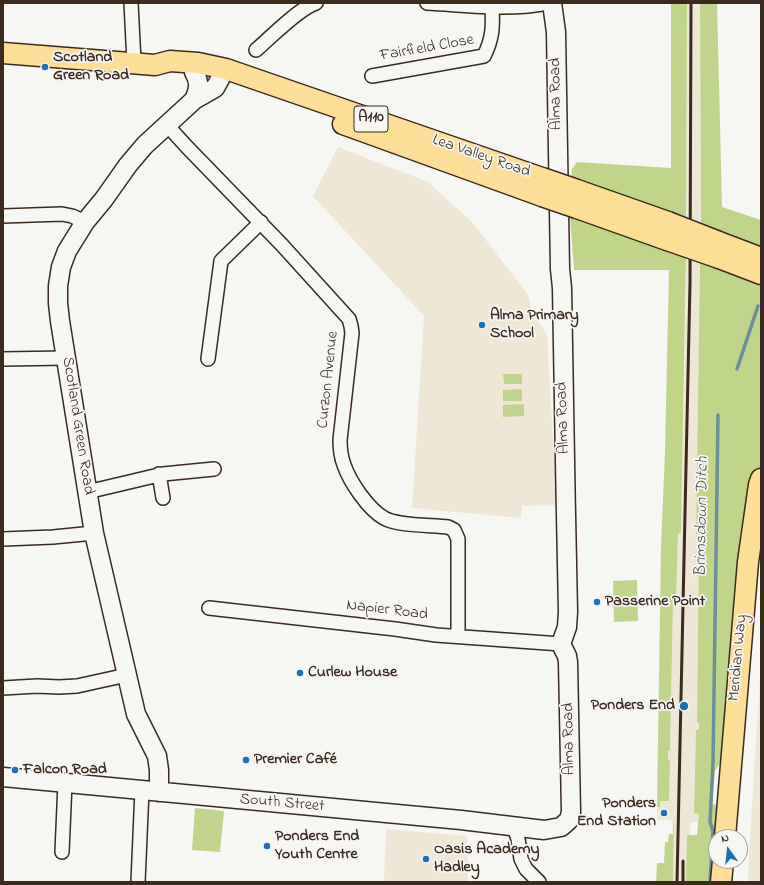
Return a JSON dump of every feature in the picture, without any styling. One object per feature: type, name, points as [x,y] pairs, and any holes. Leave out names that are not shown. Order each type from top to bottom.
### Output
[{"type":"main road","name":"A110","points":[[3,53],[134,62]]},
{"type":"main road","name":"Lea Valley Road","points":[[134,62],[155,65],[170,61],[221,72],[222,76],[220,79],[542,187],[719,250],[761,274]]},
{"type":"main road","name":"Lea Valley Road","points":[[196,67],[226,69],[542,187]]},
{"type":"main road","name":"Lea Valley Road","points":[[719,250],[761,258]]},
{"type":"main road","name":"Meridian Way","points":[[726,829],[748,562],[761,480]]},
{"type":"main road","points":[[721,882],[722,869]]},
{"type":"street","points":[[131,3],[134,38],[134,62]]},
{"type":"street","points":[[256,50],[287,22],[310,5],[316,3]]},
{"type":"street","points":[[427,3],[492,6],[533,6],[551,3]]},
{"type":"street","name":"Alma Road","points":[[551,3],[556,32],[563,402],[566,463],[568,612],[567,627],[561,644],[567,656],[568,662],[571,796],[571,812],[569,820],[561,827]]},
{"type":"street","name":"Fairfield Close","points":[[372,76],[484,56],[490,46],[493,32],[492,6]]},
{"type":"street","points":[[194,100],[199,90],[196,67]]},
{"type":"street","name":"Scotland Green Road","points":[[150,791],[159,778],[157,756],[138,719],[94,533],[66,358],[58,303],[58,286],[61,268],[67,251],[84,222],[104,199],[138,152],[194,100],[216,88],[220,79]]},
{"type":"street","name":"Curzon Avenue","points":[[167,125],[261,222],[345,313],[351,326],[352,333],[340,440],[341,454],[344,465],[354,485],[372,508],[384,519],[397,522],[448,527],[454,530],[457,535],[458,636]]},
{"type":"street","points":[[3,216],[62,214],[72,216],[84,222]]},
{"type":"street","points":[[208,359],[221,261],[261,222]]},
{"type":"street","points":[[3,359],[66,358]]},
{"type":"street","points":[[87,492],[159,474],[214,469]]},
{"type":"street","points":[[159,474],[163,498]]},
{"type":"street","points":[[3,539],[53,537],[94,533]]},
{"type":"street","name":"Napier Road","points":[[209,608],[436,635],[561,644]]},
{"type":"street","points":[[3,688],[77,686],[128,675]]},
{"type":"street","name":"South Street","points":[[3,778],[446,819],[544,830],[561,827]]},
{"type":"street","points":[[65,783],[65,845]]},
{"type":"street","points":[[138,882],[150,791]]},
{"type":"street","points":[[514,827],[518,839],[521,859],[526,869],[539,882]]},
{"type":"shaded area","points":[[687,3],[700,3],[701,181],[696,533],[699,534],[697,722],[699,723],[699,730],[696,730],[694,813],[699,813],[699,822],[691,822],[690,835],[687,836],[686,882],[673,882],[674,823],[672,823],[671,820],[657,820],[657,807],[660,806],[660,801],[669,800],[670,761],[668,760],[668,751],[670,751],[673,602],[676,602],[678,533],[681,533],[686,295]]},
{"type":"shaded area","name":"Alma Primary School","points":[[338,147],[428,182],[473,223],[528,295],[532,313],[547,335],[557,505],[522,506],[521,518],[412,508],[424,316],[313,196]]},
{"type":"shaded area","points":[[761,662],[761,882],[748,882],[750,837]]},
{"type":"shaded area","name":"Oasis Academy Hadley","points":[[386,829],[467,836],[468,882],[384,882]]},
{"type":"green space","points":[[671,3],[687,3],[686,220],[571,177],[572,169],[577,162],[671,168]]},
{"type":"green space","points":[[700,3],[717,3],[722,207],[761,220],[761,246],[719,230],[701,225]]},
{"type":"green space","points":[[570,216],[686,255],[681,533],[678,533],[676,602],[673,602],[670,751],[668,751],[668,760],[670,760],[669,801],[660,801],[660,807],[657,807],[661,547],[665,452],[669,270],[574,270]]},
{"type":"green space","points":[[700,260],[719,269],[761,284],[761,466],[754,488],[739,555],[735,583],[729,703],[720,763],[715,771],[712,804],[719,805],[717,829],[708,829],[708,869],[714,869],[713,882],[686,882],[687,835],[697,835],[699,814],[694,813],[696,730],[699,730],[699,723],[697,722],[699,534],[696,534]]},
{"type":"green space","points":[[503,374],[522,374],[522,384],[504,384]]},
{"type":"green space","points":[[522,389],[522,401],[503,401],[503,390]]},
{"type":"green space","points":[[524,404],[524,416],[503,417],[503,405]]},
{"type":"green space","points":[[637,580],[638,621],[614,622],[613,581]]},
{"type":"green space","points":[[195,808],[224,811],[220,852],[192,850]]},
{"type":"green space","points":[[674,823],[673,882],[656,882],[657,863],[664,863],[665,842],[668,842],[669,834],[673,834]]},
{"type":"waterway","name":"Brimsdown Ditch","points":[[737,369],[758,306]]},
{"type":"waterway","name":"Brimsdown Ditch","points":[[710,882],[713,831],[710,822],[713,763],[718,415]]},
{"type":"railway","points":[[677,882],[690,283],[691,3]]},
{"type":"railway","points":[[683,861],[683,882]]},
{"type":"place","name":"Scotland Green Road","points":[[45,67]]},
{"type":"place","name":"Alma Primary School","points":[[482,325]]},
{"type":"place","name":"Passerine Point","points":[[597,602]]},
{"type":"place","name":"Curlew House","points":[[300,673]]},
{"type":"place","name":"Ponders End","points":[[684,706]]},
{"type":"place","name":"Premier Café","points":[[246,760]]},
{"type":"place","name":"Falcon Road","points":[[15,770]]},
{"type":"place","name":"Ponders End Station","points":[[664,813]]},
{"type":"place","name":"Ponders End Youth Centre","points":[[267,846]]},
{"type":"place","name":"Oasis Academy Hadley","points":[[426,859]]}]
